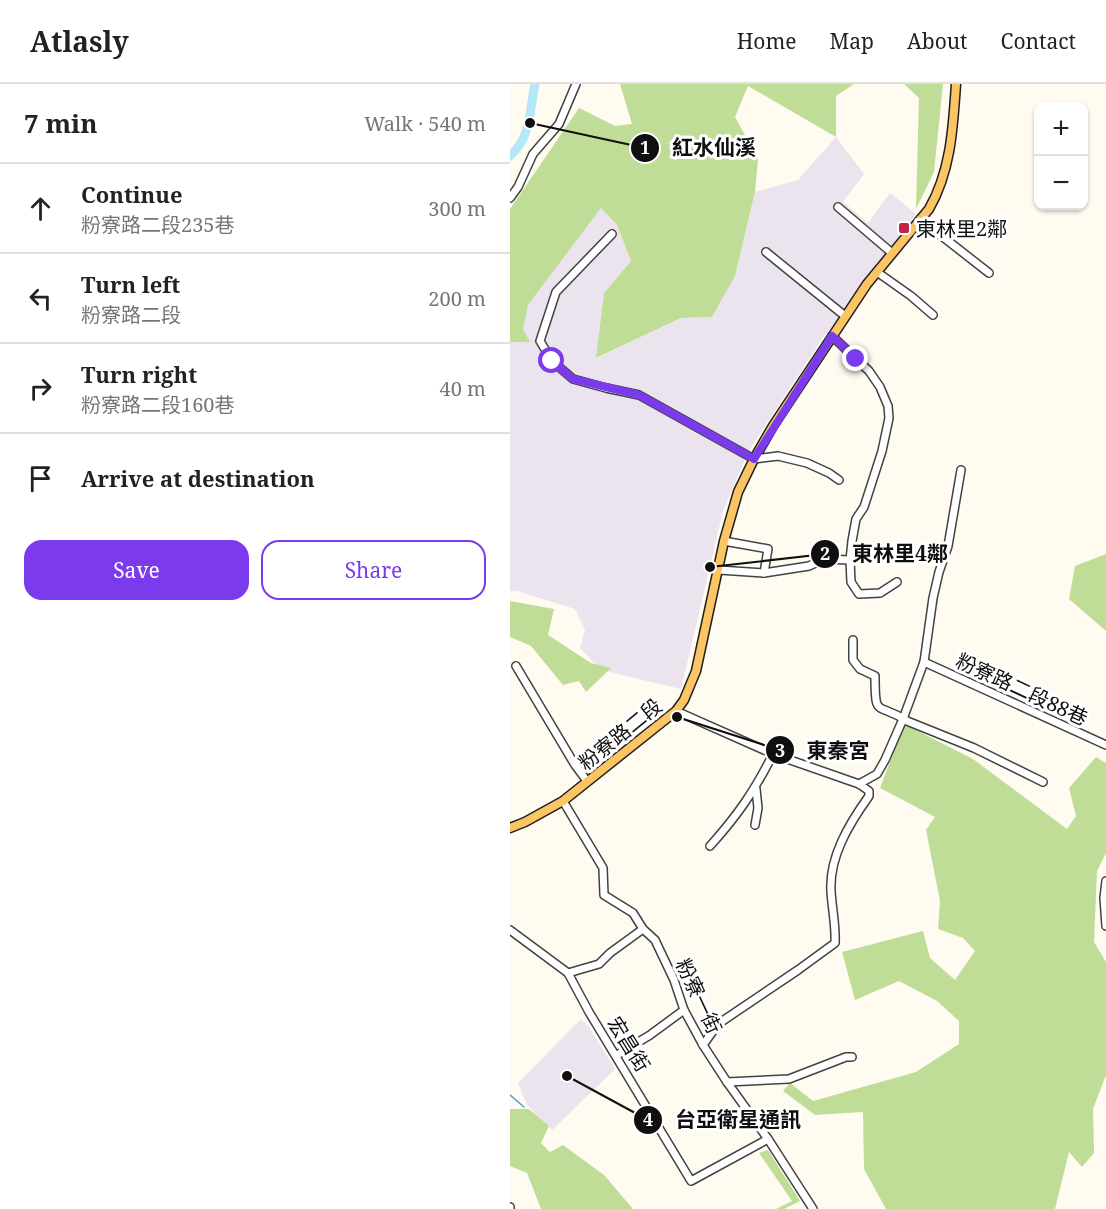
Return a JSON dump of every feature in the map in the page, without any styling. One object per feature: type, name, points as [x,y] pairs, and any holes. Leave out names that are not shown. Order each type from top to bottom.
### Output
[{"type":"main road","name":"粉寮路二段","points":[[510,828],[563,801],[676,711],[684,700],[696,671],[724,541],[738,492],[754,459],[845,316],[936,198],[952,139],[956,84]]},
{"type":"street","points":[[510,198],[518,187],[532,154],[559,124],[576,84]]},
{"type":"street","points":[[838,207],[892,253]]},
{"type":"street","points":[[920,219],[989,273]]},
{"type":"street","points":[[612,234],[556,292],[540,341],[552,361],[573,379],[639,395],[754,459],[778,456],[807,463],[839,480]]},
{"type":"street","points":[[766,252],[845,316]]},
{"type":"street","points":[[877,272],[933,315]]},
{"type":"street","points":[[832,336],[869,371],[880,387],[888,406],[882,451],[864,507],[856,519],[850,560],[851,582],[859,594],[880,593],[897,582]]},
{"type":"street","points":[[859,784],[877,774],[903,719],[924,662],[939,572],[948,546],[961,470]]},
{"type":"street","points":[[724,541],[768,549],[764,573]]},
{"type":"street","points":[[719,570],[764,573],[795,570],[824,559],[850,560]]},
{"type":"street","points":[[853,640],[852,660],[860,669],[875,676],[875,703],[879,709],[901,716],[903,719],[974,748],[1043,782]]},
{"type":"street","name":"粉寮路二段88巷","points":[[924,662],[1106,745]]},
{"type":"street","points":[[516,666],[575,765],[587,781]]},
{"type":"street","points":[[676,711],[773,754],[859,784],[869,791],[836,852],[831,889],[834,943],[718,1024],[703,1045]]},
{"type":"street","points":[[710,846],[756,789],[773,754]]},
{"type":"street","points":[[755,825],[758,808],[756,789]]},
{"type":"street","name":"粉寮一街","points":[[563,801],[603,868],[604,895],[633,912],[643,929],[655,940],[674,980],[684,1010],[703,1045],[813,1209]]},
{"type":"street","points":[[1106,881],[1104,898],[1106,926]]},
{"type":"street","points":[[568,973],[600,964],[610,953],[643,929]]},
{"type":"street","name":"宏昌街","points":[[510,930],[568,973],[589,1012],[692,1181],[768,1139]]},
{"type":"street","points":[[617,1056],[684,1010]]},
{"type":"street","points":[[727,1082],[789,1079],[846,1057],[852,1057]]},
{"type":"shaded area","points":[[836,137],[864,174],[843,202],[868,223],[890,193],[916,214],[822,339],[748,452],[723,511],[681,689],[601,670],[580,648],[585,630],[575,609],[517,591],[510,591],[510,342],[530,342],[522,329],[528,305],[601,208],[617,225],[631,261],[604,293],[597,358],[681,318],[712,317],[735,276],[755,192],[798,180]]},
{"type":"shaded area","points":[[581,1019],[589,1027],[615,1069],[552,1130],[527,1105],[518,1083]]},
{"type":"green space","points":[[620,84],[854,84],[836,96],[836,137],[748,86],[735,117],[758,159],[755,192],[735,276],[712,317],[681,318],[596,358],[604,293],[631,261],[617,225],[601,208],[528,305],[523,329],[530,342],[510,342],[510,209],[579,108],[615,126],[632,124]]},
{"type":"green space","points":[[904,84],[943,84],[934,172],[916,209],[919,98]]},
{"type":"green space","points":[[1106,554],[1106,631],[1069,599],[1075,566]]},
{"type":"green space","points":[[510,601],[554,609],[548,635],[591,663],[611,668],[586,692],[579,681],[563,685],[531,646],[510,637]]},
{"type":"green space","points":[[904,724],[973,759],[1067,829],[1076,816],[1069,788],[1096,757],[1106,763],[1106,853],[1097,871],[1094,942],[1106,962],[1106,1075],[1093,1109],[1094,1153],[1082,1167],[1069,1152],[1055,1209],[886,1209],[864,1169],[863,1112],[815,1115],[783,1091],[790,1083],[813,1101],[916,1072],[959,1044],[959,1021],[937,1001],[899,981],[855,1000],[842,952],[923,931],[930,958],[955,980],[975,951],[963,938],[938,929],[940,901],[926,830],[935,817],[880,788]]},
{"type":"green space","points":[[510,1109],[529,1109],[549,1126],[541,1143],[550,1152],[563,1145],[604,1175],[633,1209],[541,1209],[527,1173],[510,1166]]},
{"type":"green space","points":[[768,1150],[800,1201],[784,1209],[776,1209],[792,1201],[759,1153]]},
{"type":"waterway","points":[[510,156],[526,132],[535,84]]},
{"type":"waterway","points":[[510,1095],[524,1107]]},
{"type":"place","name":"紅水仙溪","points":[[530,123]]},
{"type":"place","name":"東林里2鄰","points":[[904,228]]},
{"type":"place","name":"東林里4鄰","points":[[710,567]]},
{"type":"place","name":"東秦宮","points":[[677,717]]},
{"type":"place","name":"台亞衛星通訊","points":[[567,1076]]},
{"type":"route","points":[[552,361],[573,379],[639,395],[754,459],[832,336],[856,359]]}]
